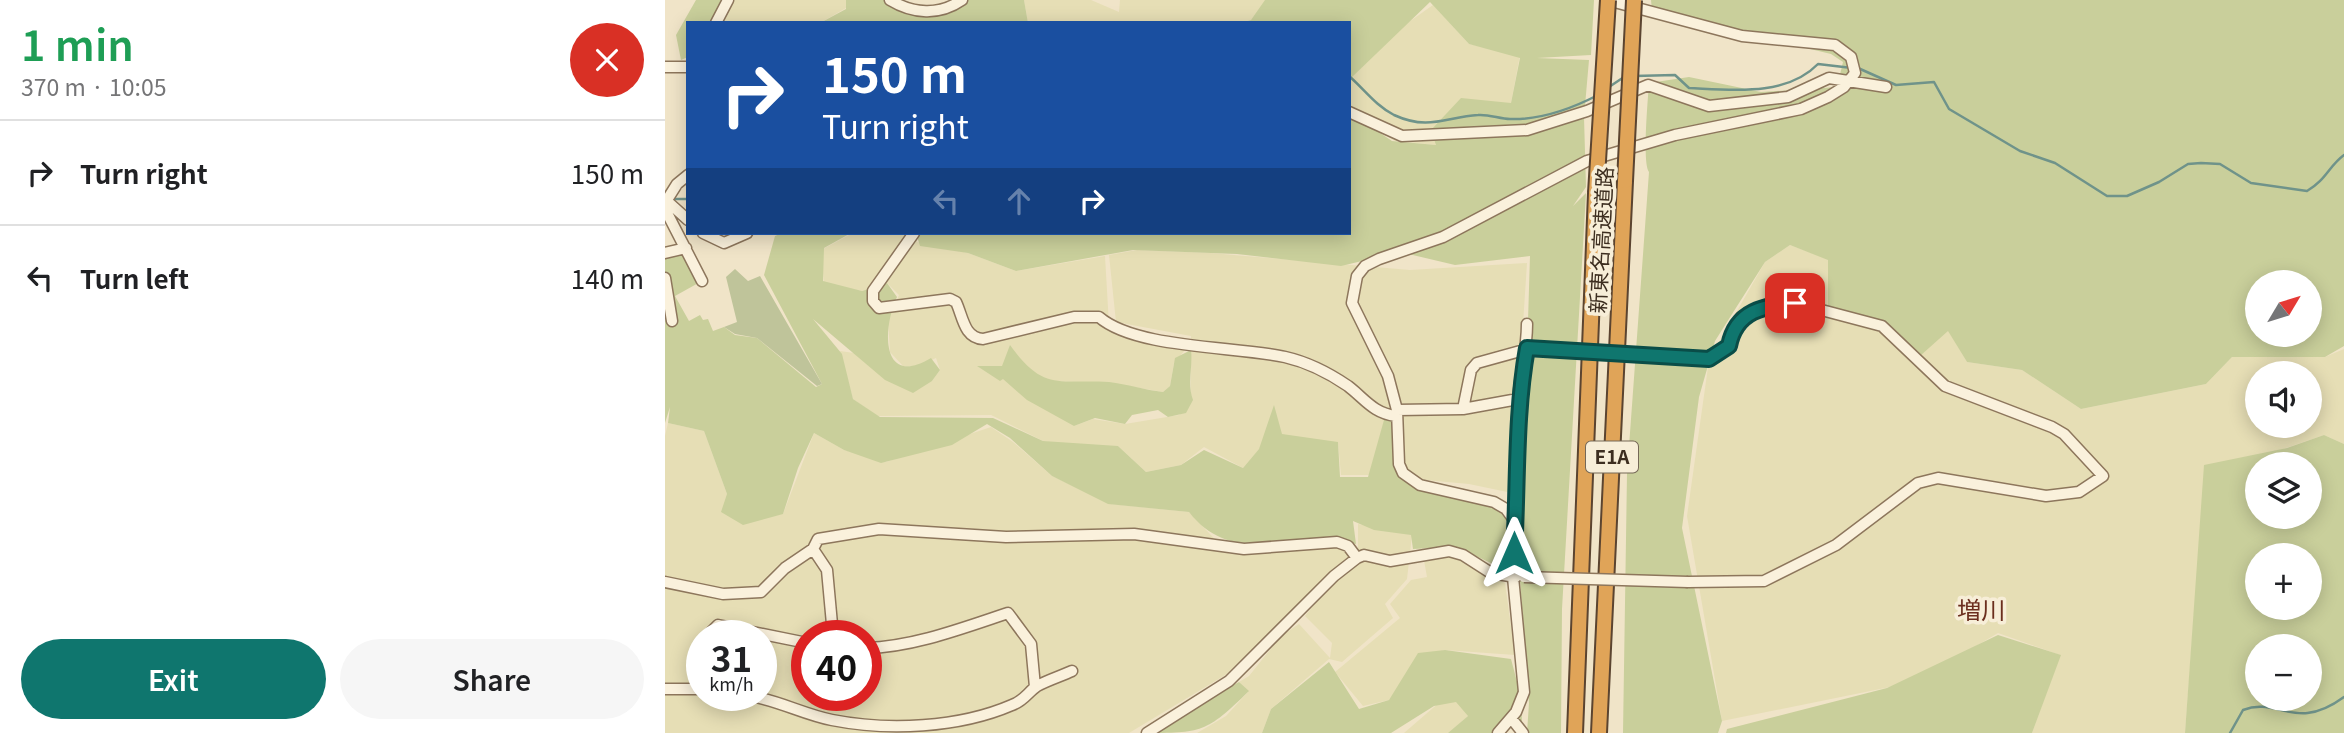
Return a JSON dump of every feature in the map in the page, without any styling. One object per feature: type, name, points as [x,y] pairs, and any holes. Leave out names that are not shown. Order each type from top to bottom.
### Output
[{"type":"highway","name":"新東名高速道路","points":[[1575,733],[1596,193],[1608,0]]},
{"type":"highway","name":"新東名高速道路","points":[[1599,733],[1634,0]]},
{"type":"street","points":[[717,21],[728,0]]},
{"type":"street","points":[[890,0],[905,9],[927,12],[962,0]]},
{"type":"street","points":[[1608,0],[1742,36],[1835,45],[1851,57],[1853,76]]},
{"type":"street","points":[[665,67],[686,67]]},
{"type":"street","points":[[1514,520],[1494,502],[1409,480],[1399,464],[1397,413],[1388,376],[1352,303],[1357,276],[1365,267],[1443,237],[1587,161],[1675,135],[1801,108],[1828,97],[1853,76]]},
{"type":"street","points":[[1351,114],[1402,136],[1430,137],[1527,130],[1587,111],[1648,85],[1709,106],[1789,97],[1829,78],[1853,76],[1886,86]]},
{"type":"street","points":[[666,205],[677,184],[686,177]]},
{"type":"street","points":[[666,205],[686,219]]},
{"type":"street","points":[[666,205],[702,281]]},
{"type":"street","points":[[707,235],[724,243],[739,235]]},
{"type":"street","points":[[913,235],[873,291],[873,301],[879,308],[950,299],[955,302],[967,332],[973,338],[983,340],[1074,317],[1099,317],[1109,325],[1160,339],[1285,357],[1309,365],[1350,387],[1378,412],[1463,409],[1518,399]]},
{"type":"street","points":[[665,253],[685,248]]},
{"type":"street","points":[[665,278],[672,321]]},
{"type":"street","points":[[1147,733],[1229,681],[1334,576],[1364,555],[1390,561],[1450,551],[1463,555],[1492,573],[1518,577],[1688,582],[1764,581],[1836,545],[1919,483],[1938,478],[2046,496],[2079,492],[2103,476],[2064,434],[2052,427],[1945,386],[1882,326],[1795,303],[1763,306],[1741,317],[1731,334],[1729,346],[1709,359],[1533,348],[1478,363],[1471,370],[1463,409]]},
{"type":"street","points":[[1498,733],[1511,718],[1524,692],[1514,520],[1518,496],[1518,399],[1533,348],[1527,324]]},
{"type":"street","points":[[665,582],[723,594],[761,592],[785,568],[813,549],[818,539],[879,529],[1006,537],[1134,534],[1244,549],[1337,542],[1348,546],[1357,558]]},
{"type":"street","points":[[813,549],[827,570],[832,620]]},
{"type":"street","points":[[882,648],[1008,613],[1031,644],[1035,687]]},
{"type":"street","points":[[777,701],[831,720],[872,726],[898,726],[987,713],[1025,699],[1035,687],[1072,671]]},
{"type":"street","points":[[665,688],[686,689]]},
{"type":"street","points":[[1511,718],[1523,733]]},
{"type":"shaded area","points":[[729,0],[846,0],[846,8],[823,21],[720,21]]},
{"type":"shaded area","points":[[1024,0],[1091,0],[1119,12],[1120,0],[1269,0],[1247,21],[1028,21]]},
{"type":"shaded area","points":[[1433,5],[1469,44],[1520,55],[1511,103],[1436,145],[1395,141],[1351,113],[1351,78],[1406,24]]},
{"type":"shaded area","points":[[849,235],[917,235],[917,242],[968,253],[1016,271],[1105,256],[1109,325],[1190,344],[1174,363],[1170,386],[1163,392],[1109,383],[1047,381],[1074,426],[1093,419],[1125,424],[1179,415],[1191,403],[1191,336],[1116,322],[1109,255],[1137,250],[1210,253],[1410,270],[1527,263],[1512,493],[1469,484],[1403,478],[1397,421],[1386,420],[1372,475],[1341,475],[1338,442],[1261,447],[1243,468],[1204,447],[1181,465],[1146,472],[1118,446],[1078,446],[1043,441],[991,415],[877,416],[853,399],[840,351],[854,353],[869,366],[932,381],[940,370],[936,358],[918,366],[903,366],[890,352],[888,319],[899,295],[887,283],[862,291],[824,285],[821,250]]},
{"type":"shaded area","points":[[1790,245],[1828,259],[1948,330],[1967,362],[2022,370],[2081,409],[2206,384],[2232,357],[2325,357],[2344,349],[2344,444],[2322,436],[2322,361],[2245,361],[2245,438],[2315,438],[2276,452],[2245,452],[2245,467],[2207,486],[2206,507],[2202,508],[2185,733],[2032,733],[2060,655],[1998,633],[1939,668],[1890,687],[1722,721],[1687,516],[1709,360],[1765,262]]},
{"type":"shaded area","points":[[668,423],[704,431],[727,494],[783,514],[814,433],[844,450],[886,462],[991,427],[1052,476],[1111,504],[1189,512],[1229,554],[1339,547],[1350,552],[1349,558],[1227,674],[1129,733],[665,733],[665,436]]},
{"type":"shaded area","points":[[1358,524],[1412,535],[1407,579],[1385,604],[1393,618],[1342,662],[1329,659],[1271,709],[1262,733],[1197,733],[1226,716],[1248,692],[1239,682],[1249,676],[1281,636],[1299,624],[1330,658],[1332,643],[1305,616],[1337,576],[1358,561]]},
{"type":"shaded area","points":[[1449,551],[1505,583],[1515,655],[1445,650],[1421,658],[1389,700],[1363,706],[1335,672],[1400,618],[1390,604],[1411,580],[1427,577],[1423,555]]},
{"type":"shaded area","points":[[1441,701],[1460,702],[1468,716],[1449,733],[1404,733]]},
{"type":"green space","points":[[696,0],[734,0],[719,21],[686,21],[686,58],[681,60],[676,35]]},
{"type":"green space","points":[[846,0],[888,0],[928,12],[963,0],[1024,0],[1028,21],[824,21],[846,9]]},
{"type":"green space","points":[[1265,0],[1594,0],[1591,55],[1537,58],[1589,60],[1584,117],[1586,187],[1573,206],[1586,193],[1562,609],[1561,733],[1527,733],[1529,703],[1520,580],[1530,256],[1455,265],[1400,252],[1341,266],[1237,254],[1133,250],[1016,271],[968,253],[920,246],[917,235],[1351,235],[1351,113],[1392,141],[1436,145],[1431,130],[1461,98],[1511,103],[1520,58],[1469,44],[1430,2],[1351,78],[1351,21],[1247,21],[1251,20]]},
{"type":"green space","points":[[1651,0],[2344,0],[2344,346],[2325,357],[2232,357],[2206,384],[2081,409],[2022,370],[1967,362],[1948,331],[1920,356],[1882,326],[1828,307],[1828,260],[1790,245],[1765,262],[1715,341],[1699,397],[1682,528],[1722,721],[1718,733],[1623,733],[1627,474],[1649,172],[1646,145],[1649,83],[1689,77],[1761,92],[1837,87],[1843,62],[1831,54],[1652,11]]},
{"type":"green space","points":[[847,235],[824,248],[823,281],[862,291],[887,283],[897,297],[888,338],[894,360],[902,366],[915,365],[931,358],[940,370],[932,381],[913,393],[885,380],[813,319],[842,354],[853,399],[880,417],[993,418],[1043,441],[1118,446],[1146,472],[1181,465],[1204,450],[1243,468],[1259,449],[1274,405],[1282,434],[1338,442],[1340,477],[1368,477],[1384,420],[1390,419],[1398,437],[1403,478],[1506,509],[1507,557],[1497,566],[1457,547],[1413,549],[1411,535],[1374,530],[1353,521],[1356,544],[1311,540],[1246,544],[1226,540],[1207,530],[1189,512],[1108,504],[1052,476],[1010,438],[987,424],[952,445],[881,463],[844,450],[814,433],[798,468],[783,514],[743,525],[721,512],[727,494],[704,431],[668,423],[670,407],[665,423],[665,253],[687,251],[702,281],[675,296],[689,321],[700,315],[703,320],[708,319],[713,331],[724,327],[735,335],[757,338],[816,387],[822,384],[764,275],[775,236]]},
{"type":"green space","points":[[735,269],[748,281],[760,276],[822,384],[817,386],[757,338],[735,334],[724,327],[737,322],[726,277]]},
{"type":"green space","points":[[1010,345],[1022,360],[1043,377],[1064,381],[1109,382],[1163,392],[1170,386],[1175,358],[1191,350],[1190,388],[1193,400],[1186,413],[1168,417],[1158,410],[1132,415],[1125,424],[1095,418],[1074,426],[1027,400],[1003,379],[1000,381],[977,366],[1002,366]]},
{"type":"green space","points":[[2324,435],[2344,444],[2344,733],[2185,733],[2204,465],[2245,457],[2245,529],[2322,529],[2322,452],[2267,452],[2322,438]]},
{"type":"green space","points":[[1998,635],[2061,655],[2032,733],[1726,733],[1727,729],[1887,688]]},
{"type":"green space","points":[[1445,650],[1511,659],[1521,697],[1522,722],[1508,722],[1495,733],[1448,733],[1468,716],[1456,702],[1434,706],[1391,733],[1262,733],[1271,709],[1329,662],[1359,709],[1389,700],[1418,653]]},
{"type":"green space","points":[[1239,682],[1249,691],[1212,723],[1191,731],[1143,733]]},
{"type":"waterway","points":[[1634,76],[1675,75],[1689,88],[1740,90],[1774,87],[1790,82],[1805,75],[1818,64],[1852,68]]},
{"type":"waterway","points":[[1858,68],[1896,85],[1934,82],[1949,109],[2020,151],[2055,163],[2107,196],[2127,196],[2159,182],[2188,164],[2201,163],[2220,164],[2251,183],[2307,191],[2344,155]]},
{"type":"waterway","points":[[1609,87],[1624,77]]},
{"type":"waterway","points":[[1351,78],[1394,115],[1406,120],[1428,123],[1478,115],[1510,119],[1533,118],[1566,109],[1598,95]]},
{"type":"waterway","points":[[673,199],[686,199]]},
{"type":"waterway","points":[[2230,733],[2243,710],[2267,707],[2288,712],[2312,712],[2344,697]]},
{"type":"district","name":"増川","points":[[1981,611]]},
{"type":"route","points":[[1514,553],[1514,520],[1518,496],[1518,399],[1527,348],[1709,359],[1729,346],[1731,334],[1741,317],[1763,306],[1795,303]]}]
